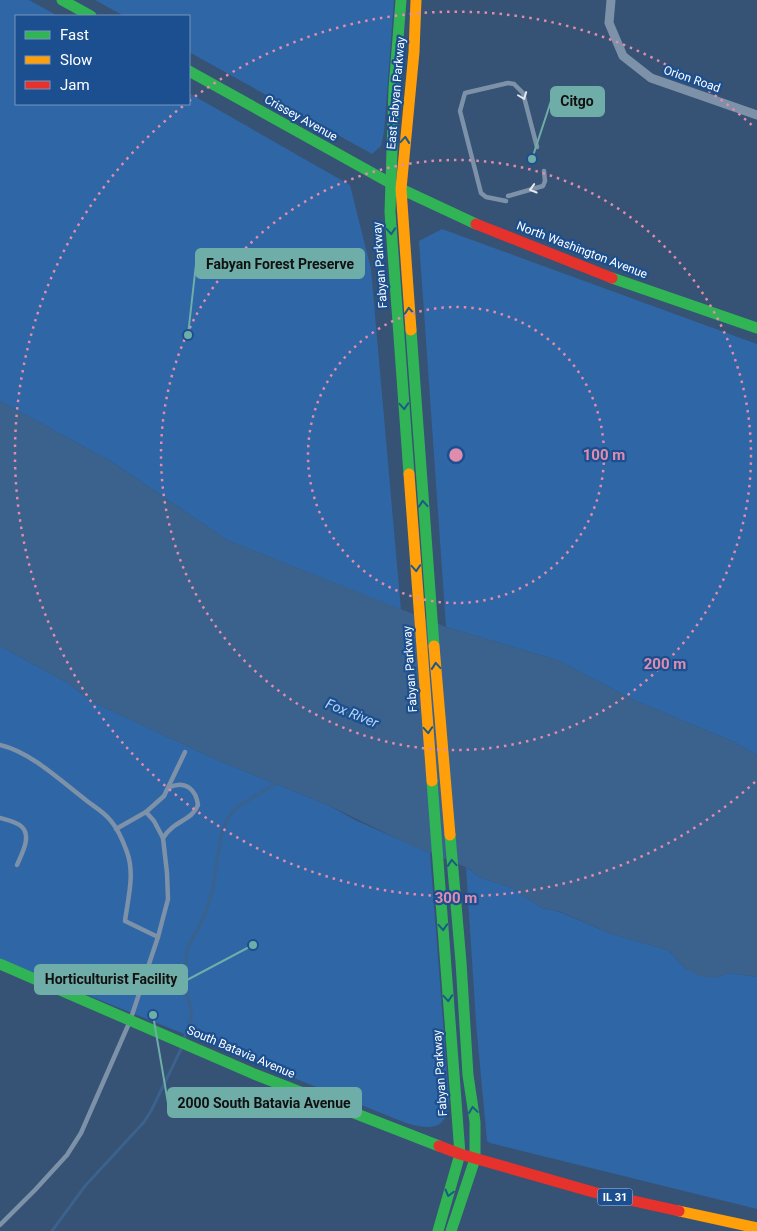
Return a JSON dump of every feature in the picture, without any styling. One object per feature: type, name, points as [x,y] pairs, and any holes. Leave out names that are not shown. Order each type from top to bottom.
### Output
[{"type":"main road","points":[[62,0],[89,15]]},
{"type":"main road","name":"East Fabyan Parkway","points":[[390,183],[394,89],[401,0]]},
{"type":"main road","name":"East Fabyan Parkway","points":[[401,189],[414,52],[416,0]]},
{"type":"main road","name":"Crissey Avenue","points":[[190,72],[401,189]]},
{"type":"main road","name":"Fabyan Parkway","points":[[390,183],[390,212],[400,357],[460,1154]]},
{"type":"main road","name":"Fabyan Parkway","points":[[401,189],[412,356],[468,1075],[475,1122],[475,1159]]},
{"type":"main road","name":"North Washington Avenue","points":[[401,189],[469,221],[592,272],[757,328]]},
{"type":"main road","name":"South Batavia Avenue","points":[[0,964],[254,1074],[475,1159]]},
{"type":"main road","points":[[438,1231],[460,1154]]},
{"type":"main road","points":[[451,1231],[475,1159]]},
{"type":"main road","name":"IL 31","points":[[475,1159],[593,1192],[757,1228]]},
{"type":"street","name":"Orion Road","points":[[610,0],[609,23],[622,56],[651,78],[757,115]]},
{"type":"lane","points":[[537,147],[523,93],[519,87],[508,83],[465,93],[460,111],[481,193],[486,197],[507,198],[542,186],[546,181],[544,171]]},
{"type":"lane","points":[[0,745],[31,759],[110,820],[127,852],[130,863],[131,879],[126,921],[158,937]]},
{"type":"lane","points":[[116,829],[146,812],[164,796],[170,787],[185,752]]},
{"type":"lane","points":[[163,838],[176,824],[193,815],[198,805],[194,792],[189,787],[177,784],[170,787]]},
{"type":"lane","points":[[0,1225],[67,1155],[81,1133],[130,1021],[158,937],[168,899],[163,838],[154,821],[146,812]]},
{"type":"lane","points":[[0,818],[21,826],[24,830],[26,842],[17,865]]},
{"type":"shaded area","points":[[0,0],[29,0],[56,15],[15,15],[15,105],[190,105],[190,94],[350,185],[371,269],[401,610],[227,540],[112,462],[0,401]]},
{"type":"shaded area","points":[[95,0],[394,0],[384,132],[381,146],[372,154],[190,53],[190,15],[122,15]]},
{"type":"shaded area","points":[[442,229],[757,344],[757,755],[734,742],[636,701],[557,660],[446,627],[419,241]]},
{"type":"shaded area","points":[[0,646],[66,682],[95,703],[215,759],[330,806],[355,820],[430,853],[449,1100],[448,1110],[441,1123],[436,1126],[423,1127],[406,1123],[0,960]]},
{"type":"shaded area","points":[[466,867],[481,878],[513,888],[541,908],[557,911],[612,934],[668,950],[686,969],[714,978],[729,973],[757,977],[757,1209],[487,1141],[476,1023]]},
{"type":"water","name":"Fox River","points":[[0,401],[112,462],[227,540],[446,627],[557,660],[636,701],[734,742],[757,755],[757,977],[729,973],[714,978],[699,976],[686,969],[668,950],[612,934],[558,911],[541,908],[513,888],[481,878],[468,868],[410,845],[330,806],[215,759],[95,703],[66,682],[0,646]]},
{"type":"waterway","points":[[184,1039],[192,1015],[185,976],[187,949],[203,919],[212,893],[221,836],[225,824],[237,807],[275,784]]},
{"type":"waterway","points":[[52,1231],[85,1186],[144,1122],[182,1047]]},
{"type":"traffic: fast","points":[[62,0],[89,15]]},
{"type":"traffic: fast","points":[[401,0],[394,89],[390,212],[409,474]]},
{"type":"traffic: fast","points":[[190,72],[401,189],[476,224]]},
{"type":"traffic: fast","points":[[612,278],[757,328]]},
{"type":"traffic: fast","points":[[411,330],[434,646]]},
{"type":"traffic: fast","points":[[432,781],[460,1154],[438,1231]]},
{"type":"traffic: fast","points":[[450,835],[468,1075],[475,1122],[475,1159],[451,1231]]},
{"type":"traffic: fast","points":[[0,964],[254,1074],[439,1146]]},
{"type":"traffic: slow","points":[[411,330],[401,189],[414,52],[416,0]]},
{"type":"traffic: slow","points":[[409,474],[432,781]]},
{"type":"traffic: slow","points":[[434,646],[450,835]]},
{"type":"traffic: slow","points":[[679,1211],[757,1228]]},
{"type":"traffic: jam","points":[[476,224],[612,278]]},
{"type":"traffic: jam","points":[[439,1146],[460,1154],[593,1192],[679,1211]]},
{"type":"place","name":"Citgo","points":[[532,159]]},
{"type":"place","name":"Fabyan Forest Preserve","points":[[188,335]]},
{"type":"place","name":"Horticulturist Facility","points":[[253,945]]},
{"type":"place","name":"2000 South Batavia Avenue","points":[[153,1015]]}]
